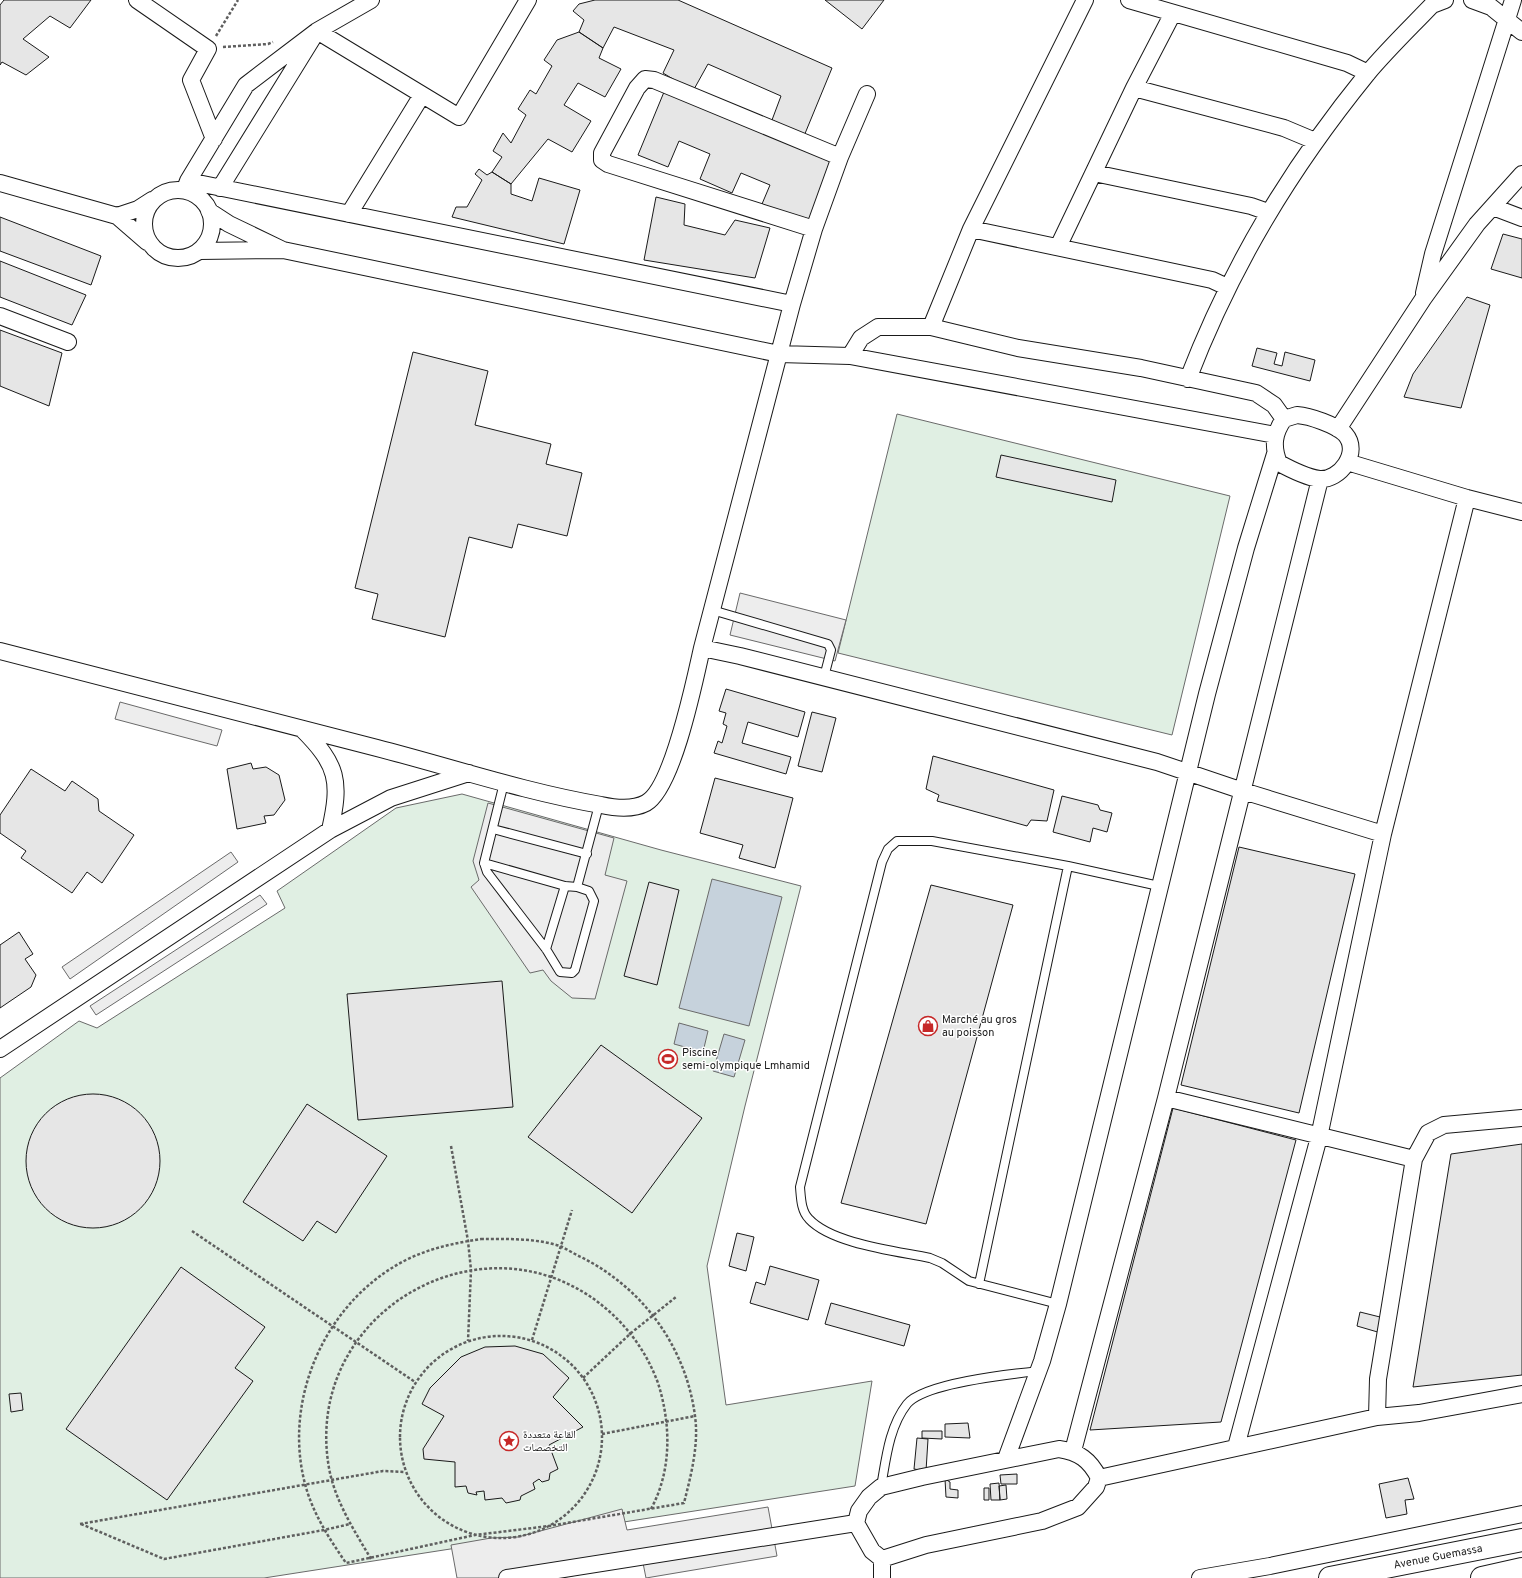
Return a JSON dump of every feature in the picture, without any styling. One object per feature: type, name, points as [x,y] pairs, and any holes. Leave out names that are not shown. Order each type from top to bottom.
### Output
[{"type":"main road","name":"Avenue Guemassa","points":[[1330,1578],[1522,1540]]},
{"type":"main road","points":[[1482,1578],[1522,1569]]},
{"type":"street","points":[[137,0],[208,49],[191,80],[214,138]]},
{"type":"street","points":[[186,186],[246,85],[317,30],[371,0]]},
{"type":"street","points":[[317,30],[422,95],[459,116],[528,0]]},
{"type":"street","points":[[930,327],[971,229],[1085,0]]},
{"type":"street","points":[[1129,0],[1347,63],[1368,73]]},
{"type":"street","points":[[1472,0],[1491,7],[1522,32]]},
{"type":"street","points":[[1423,299],[1433,254],[1513,0]]},
{"type":"street","points":[[1188,379],[1228,287],[1268,212],[1315,141],[1368,73],[1434,2]]},
{"type":"street","points":[[1058,247],[1134,88],[1173,13]]},
{"type":"street","points":[[220,188],[317,30]]},
{"type":"street","points":[[814,229],[605,163],[602,160],[602,153],[637,88],[645,79],[654,80],[840,158]]},
{"type":"street","points":[[1134,88],[1284,128],[1315,141]]},
{"type":"street","points":[[0,651],[504,783],[599,805],[632,807],[646,803],[661,787],[672,759],[792,304],[814,229],[840,158],[867,94]]},
{"type":"street","points":[[349,214],[422,95]]},
{"type":"street","points":[[1094,173],[1251,206],[1268,212]]},
{"type":"street","points":[[1338,429],[1423,299],[1478,224],[1522,174]]},
{"type":"street","points":[[0,183],[117,216],[158,252],[168,257],[179,258],[190,256],[199,251],[207,243],[211,232],[212,221],[204,201],[186,186]]},
{"type":"street","points":[[117,216],[138,209],[163,193],[186,186],[220,188],[792,304]]},
{"type":"street","points":[[150,245],[143,226],[146,211],[154,199]]},
{"type":"street","points":[[1493,207],[1522,218]]},
{"type":"street","points":[[209,211],[229,224],[283,250]]},
{"type":"street","points":[[971,229],[1212,280],[1228,287]]},
{"type":"street","points":[[199,251],[283,250],[779,354],[850,356],[1275,435]]},
{"type":"street","points":[[0,316],[68,342]]},
{"type":"street","points":[[850,356],[861,338],[878,327],[930,327],[1018,348],[1141,368],[1256,393],[1274,405],[1284,419]]},
{"type":"street","points":[[1006,1459],[1039,1371],[1058,1304],[1159,886],[1189,773],[1207,694],[1244,556],[1275,454],[1275,435],[1284,419],[1297,415],[1304,416],[1338,429],[1345,434],[1349,442],[1350,454],[1342,471],[1333,477],[1320,479],[1279,463],[1275,454]]},
{"type":"street","points":[[1347,462],[1467,498],[1522,512]]},
{"type":"street","points":[[1073,1451],[1166,1098],[1320,479]]},
{"type":"street","points":[[1236,1447],[1319,1136],[1383,834],[1467,498]]},
{"type":"street","points":[[702,648],[824,677],[1157,762],[1242,791],[1383,834]]},
{"type":"street","points":[[302,729],[317,744],[333,769],[336,804],[330,830]]},
{"type":"street","points":[[0,1049],[330,830],[390,798],[470,773]]},
{"type":"street","points":[[1166,1098],[1414,1159]]},
{"type":"street","points":[[1377,1417],[1378,1379],[1414,1159],[1428,1133],[1444,1125],[1522,1118]]},
{"type":"street","points":[[1099,1478],[1377,1417],[1419,1414],[1522,1394]]},
{"type":"street","points":[[882,1559],[872,1551],[856,1524],[859,1511],[869,1497],[882,1487],[922,1476],[1059,1449],[1073,1451],[1094,1468],[1099,1478]]},
{"type":"street","points":[[882,1559],[926,1545],[1042,1521],[1078,1507],[1093,1491],[1099,1478]]},
{"type":"street","points":[[1200,1578],[1292,1562],[1522,1514]]},
{"type":"street","points":[[508,1578],[856,1524]]},
{"type":"street","points":[[882,1559],[882,1578]]},
{"type":"lane","points":[[712,610],[828,644],[831,650],[824,677]]},
{"type":"lane","points":[[484,863],[565,886],[577,887],[589,891],[594,901],[575,970],[572,973],[559,971],[546,949],[487,872],[484,863],[504,783]]},
{"type":"lane","points":[[577,887],[599,805]]},
{"type":"lane","points":[[493,829],[587,854]]},
{"type":"lane","points":[[1058,1304],[969,1281],[942,1263],[930,1258],[839,1238],[822,1230],[808,1218],[801,1204],[800,1187],[882,862],[888,848],[898,841],[932,840],[1068,866],[1159,886]]},
{"type":"lane","points":[[979,1284],[1068,866]]},
{"type":"lane","points":[[546,949],[565,886]]},
{"type":"lane","points":[[882,1487],[889,1445],[898,1418],[908,1403],[920,1395],[946,1386],[1000,1376],[1039,1371]]},
{"type":"path","points":[[208,49],[238,0]]},
{"type":"path","points":[[208,49],[268,44],[275,40]]},
{"type":"path","points":[[451,1146],[468,1241],[471,1270],[468,1341]]},
{"type":"path","points":[[532,1340],[572,1210]]},
{"type":"path","points":[[192,1231],[415,1382]]},
{"type":"path","points":[[481,1239],[520,1240],[560,1246],[595,1264],[632,1292],[662,1326],[683,1368],[695,1416],[694,1458],[684,1503],[549,1526],[475,1535],[371,1559],[346,1563],[324,1530],[308,1494],[300,1456],[300,1416],[308,1378],[323,1342],[333,1326],[345,1309],[373,1282],[406,1260],[442,1246],[468,1241],[481,1239]]},
{"type":"path","points":[[371,1559],[350,1524],[338,1500],[329,1469],[326,1436],[330,1404],[339,1372],[355,1342],[375,1318],[400,1297],[428,1281],[460,1271],[492,1267],[525,1270],[551,1276],[595,1298],[631,1333],[652,1365],[665,1407],[668,1450],[660,1493],[651,1509]]},
{"type":"path","points":[[583,1378],[631,1333],[676,1297]]},
{"type":"path","points":[[496,1336],[511,1336],[532,1340],[552,1349],[569,1362],[583,1378],[594,1395],[600,1415],[602,1434],[599,1462],[589,1488],[572,1510],[549,1526],[518,1537],[491,1538],[475,1535],[453,1526],[433,1512],[417,1494],[405,1472],[400,1449],[399,1426],[404,1403],[415,1382],[429,1364],[447,1350],[468,1341],[496,1336]]},
{"type":"path","points":[[602,1434],[695,1416]]},
{"type":"path","points":[[350,1524],[324,1530],[164,1558],[80,1524],[383,1471],[405,1472]]},
{"type":"green space","points":[[897,414],[1230,496],[1172,735],[838,653]]},
{"type":"green space","points":[[462,794],[661,850],[801,886],[745,1106],[707,1266],[726,1405],[872,1381],[855,1486],[264,1578],[0,1578],[0,1078],[79,1021],[97,1028],[285,908],[277,891],[396,808]]},
{"type":"shaded area","points":[[740,593],[846,620],[835,661],[730,635]]},
{"type":"shaded area","points":[[120,702],[222,730],[217,746],[115,719]]},
{"type":"shaded area","points":[[488,803],[614,838],[605,875],[627,881],[595,999],[572,998],[551,981],[543,970],[530,973],[471,887],[479,880],[473,861]]},
{"type":"shaded area","points":[[231,852],[238,862],[70,979],[62,967]]},
{"type":"shaded area","points":[[712,879],[782,897],[749,1026],[679,1008]]},
{"type":"shaded area","points":[[260,895],[267,904],[96,1015],[90,1006]]},
{"type":"shaded area","points":[[679,1023],[708,1031],[703,1052],[674,1044]]},
{"type":"shaded area","points":[[724,1034],[745,1040],[734,1077],[713,1071]]},
{"type":"shaded area","points":[[768,1507],[777,1556],[646,1578],[643,1563],[560,1578],[457,1578],[451,1545],[491,1538],[518,1537],[622,1509],[627,1530]]},
{"type":"building","points":[[4,0],[91,0],[70,28],[50,16],[23,39],[49,57],[26,75],[2,62],[0,65],[0,5]]},
{"type":"building","points":[[595,0],[678,0],[832,68],[804,136],[772,120],[781,96],[708,64],[693,91],[663,73],[674,50],[614,27],[603,48],[579,32],[584,20],[573,11],[579,4]]},
{"type":"building","points":[[825,0],[884,0],[862,29]]},
{"type":"building","points":[[579,32],[603,48],[599,58],[621,69],[605,97],[578,83],[564,105],[591,121],[572,152],[548,139],[511,184],[492,172],[502,157],[493,151],[503,133],[511,143],[526,115],[518,109],[530,90],[536,94],[552,66],[544,60],[557,40]]},
{"type":"building","points":[[664,92],[833,162],[808,223],[762,204],[770,185],[741,173],[732,193],[700,179],[710,154],[679,141],[668,167],[638,155]]},
{"type":"building","points":[[479,169],[487,175],[492,172],[511,184],[511,194],[532,201],[539,178],[580,190],[564,244],[452,217],[456,207],[467,207],[482,180],[475,174]]},
{"type":"building","points":[[656,197],[685,204],[684,225],[725,235],[735,220],[770,228],[755,278],[644,260]]},
{"type":"building","points":[[0,217],[101,256],[91,285],[0,251]]},
{"type":"building","points":[[1503,234],[1522,239],[1522,278],[1491,269]]},
{"type":"building","points":[[0,261],[86,295],[72,325],[0,297]]},
{"type":"building","points":[[1467,297],[1490,305],[1461,408],[1404,397],[1413,374]]},
{"type":"building","points":[[0,330],[62,353],[49,406],[0,386]]},
{"type":"building","points":[[1257,348],[1277,353],[1274,364],[1282,366],[1285,352],[1315,360],[1310,381],[1252,366]]},
{"type":"building","points":[[413,352],[488,371],[475,425],[551,444],[546,464],[582,473],[567,536],[518,524],[512,548],[469,537],[445,637],[372,619],[378,594],[355,588]]},
{"type":"building","points":[[1001,455],[1116,480],[1112,502],[996,477]]},
{"type":"building","points":[[726,689],[805,712],[798,737],[748,722],[742,743],[791,757],[786,774],[714,753],[718,741],[722,743],[727,726],[723,724],[726,713],[719,711]]},
{"type":"building","points":[[812,712],[836,718],[822,772],[798,766]]},
{"type":"building","points":[[933,756],[1054,790],[1047,821],[1031,820],[1027,826],[937,801],[939,795],[926,789]]},
{"type":"building","points":[[251,763],[253,769],[266,767],[279,775],[285,800],[274,815],[264,816],[266,823],[237,829],[227,769]]},
{"type":"building","points":[[31,769],[65,791],[72,781],[98,799],[99,811],[134,835],[102,883],[87,872],[72,893],[21,858],[26,851],[0,833],[0,815]]},
{"type":"building","points":[[715,778],[793,798],[775,868],[739,858],[743,845],[700,833]]},
{"type":"building","points":[[1062,796],[1098,805],[1100,810],[1112,813],[1107,832],[1093,828],[1090,842],[1053,832]]},
{"type":"building","points":[[1239,847],[1355,874],[1299,1113],[1181,1085]]},
{"type":"building","points":[[649,882],[679,890],[657,985],[624,976]]},
{"type":"building","points":[[931,885],[1013,905],[926,1224],[841,1203]]},
{"type":"building","points":[[19,932],[33,954],[25,959],[36,975],[31,987],[0,1008],[0,945]]},
{"type":"building","points":[[502,981],[513,1107],[358,1120],[347,994]]},
{"type":"building","points":[[601,1045],[702,1118],[632,1213],[528,1137]]},
{"type":"building","points":[[100,1094],[125,1102],[145,1119],[155,1135],[159,1148],[159,1174],[155,1187],[149,1198],[135,1213],[119,1223],[106,1227],[86,1228],[61,1220],[41,1203],[31,1187],[27,1174],[26,1154],[34,1129],[51,1109],[67,1099],[80,1095]]},
{"type":"building","points":[[307,1104],[387,1156],[336,1233],[317,1221],[303,1241],[243,1202]]},
{"type":"building","points":[[1173,1108],[1296,1140],[1221,1422],[1090,1430]]},
{"type":"building","points":[[1522,1144],[1522,1375],[1413,1387],[1451,1154]]},
{"type":"building","points":[[737,1233],[754,1237],[746,1271],[729,1266]]},
{"type":"building","points":[[770,1266],[819,1280],[808,1320],[750,1303],[756,1282],[765,1285]]},
{"type":"building","points":[[181,1267],[265,1327],[235,1368],[253,1381],[167,1500],[66,1429]]},
{"type":"building","points":[[831,1303],[910,1325],[904,1346],[825,1324]]},
{"type":"building","points":[[1360,1312],[1384,1318],[1381,1333],[1357,1326]]},
{"type":"building","points":[[515,1346],[543,1354],[569,1378],[553,1397],[583,1427],[549,1445],[558,1469],[550,1473],[549,1480],[542,1482],[539,1479],[533,1483],[535,1489],[521,1496],[520,1500],[506,1503],[502,1498],[485,1500],[484,1491],[476,1492],[477,1495],[468,1493],[466,1486],[455,1487],[455,1462],[424,1459],[423,1449],[444,1416],[422,1404],[430,1388],[461,1357],[485,1347]]},
{"type":"building","points":[[21,1393],[23,1410],[11,1412],[9,1394]]},
{"type":"building","points":[[968,1423],[970,1438],[945,1437],[945,1424]]},
{"type":"building","points":[[922,1431],[942,1431],[942,1439],[922,1438]]},
{"type":"building","points":[[917,1438],[928,1439],[926,1471],[914,1469]]},
{"type":"building","points":[[1017,1474],[1017,1484],[1001,1484],[1000,1475]]},
{"type":"building","points":[[1408,1478],[1414,1499],[1405,1500],[1407,1514],[1386,1518],[1379,1484]]},
{"type":"building","points":[[945,1479],[950,1482],[950,1489],[958,1490],[958,1498],[946,1497]]},
{"type":"building","points":[[999,1483],[1000,1500],[991,1500],[990,1484]]},
{"type":"building","points":[[1006,1485],[1007,1499],[1000,1500],[999,1486]]},
{"type":"building","points":[[984,1488],[989,1488],[989,1500],[984,1500]]},
{"type":"place","name":"Marché au gros au poisson","points":[[928,1026]]},
{"type":"place","name":"Piscine semi-olympique Lmhamid","points":[[668,1059]]},
{"type":"place","name":"القاعة متعددة التخصصات","points":[[509,1441]]}]
